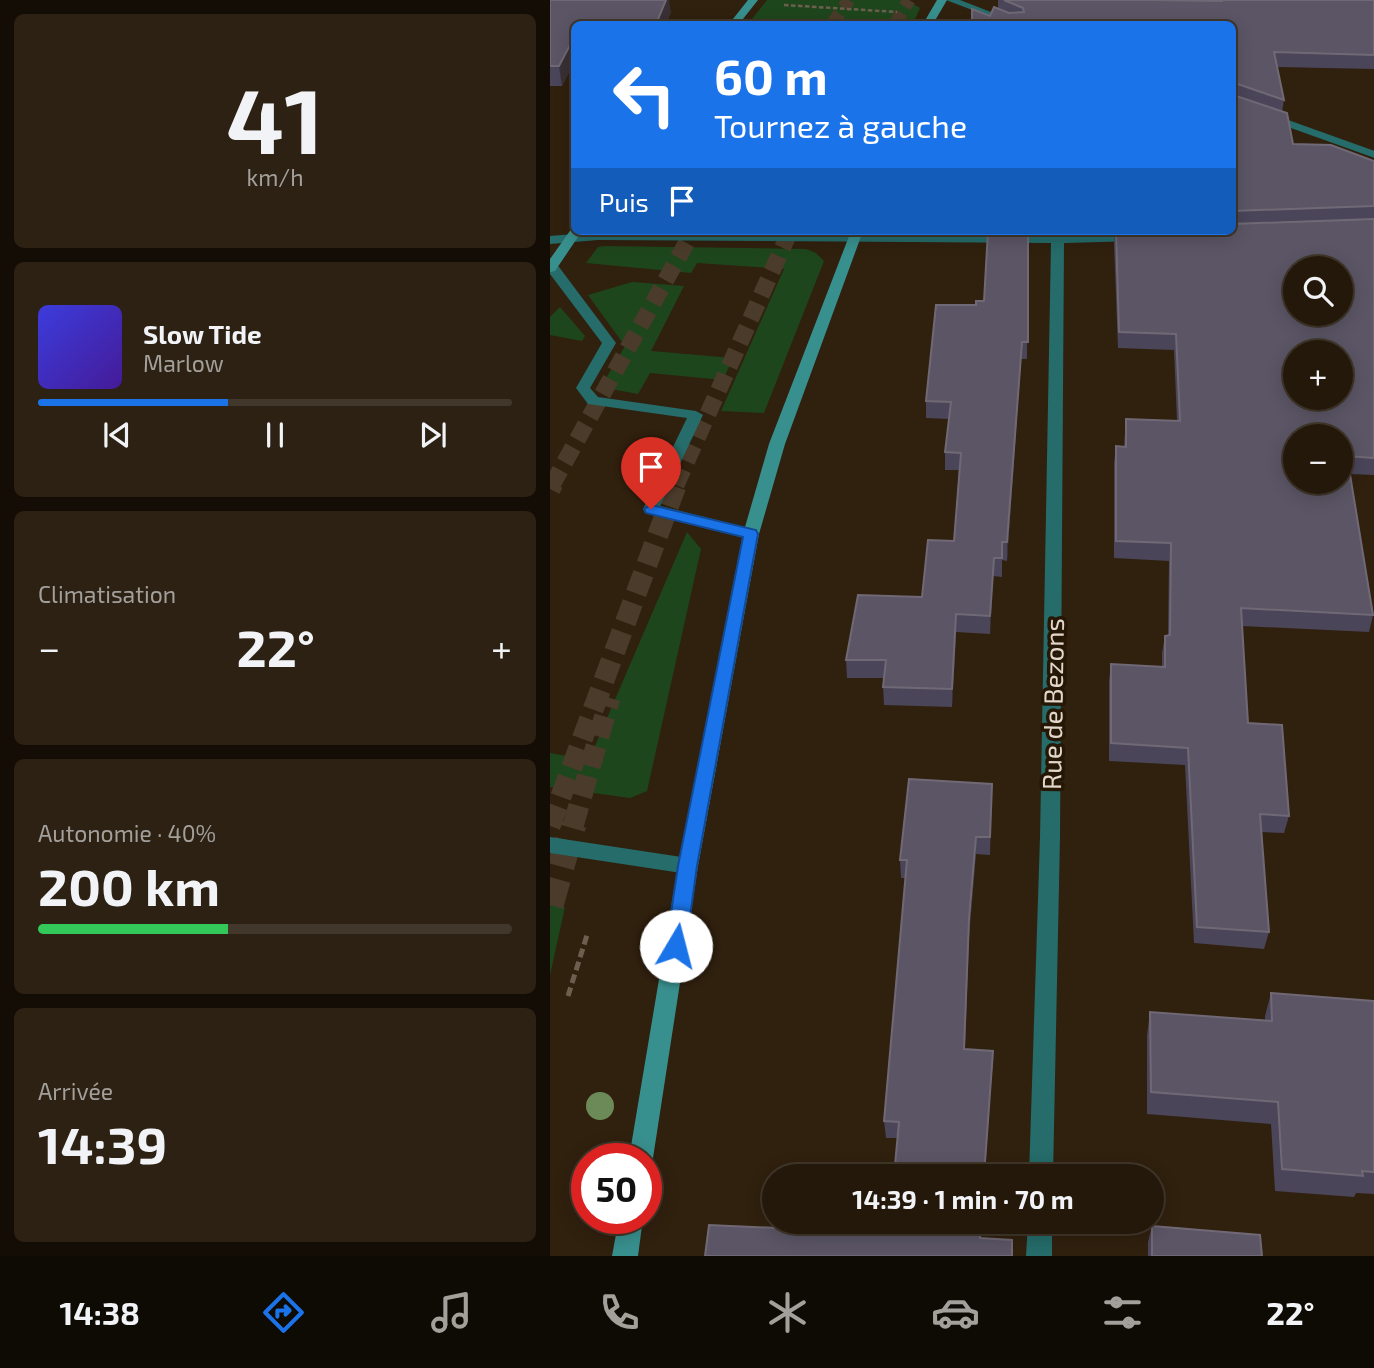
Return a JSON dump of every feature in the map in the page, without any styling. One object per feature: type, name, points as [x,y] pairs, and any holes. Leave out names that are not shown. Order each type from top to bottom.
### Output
[{"type":"main road","points":[[930,20],[942,0]]},
{"type":"main road","points":[[736,21],[752,1]]},
{"type":"main road","points":[[551,267],[572,235]]},
{"type":"main road","points":[[643,1143],[688,866],[751,534],[776,444],[856,235]]},
{"type":"main road","points":[[625,1256],[628,1234]]},
{"type":"street","points":[[951,0],[1009,21]]},
{"type":"street","points":[[1236,104],[1374,155]]},
{"type":"street","points":[[550,240],[571,235]]},
{"type":"street","points":[[856,235],[1145,236]]},
{"type":"street","name":"Rue de Bezons","points":[[1041,1164],[1050,837],[1058,235]]},
{"type":"street","points":[[551,267],[609,343],[583,388],[593,401],[696,415],[651,509],[751,534]]},
{"type":"street","points":[[550,845],[688,866]]},
{"type":"street","points":[[1039,1234],[1039,1256]]},
{"type":"path","points":[[752,1],[930,20]]},
{"type":"path","points":[[568,996],[588,932]]},
{"type":"green space","points":[[767,0],[907,0],[920,8],[914,21],[750,21]]},
{"type":"green space","points":[[598,247],[806,249],[816,253],[824,261],[764,413],[721,411],[784,269],[697,263],[691,273],[586,263]]},
{"type":"green space","points":[[632,282],[684,286],[651,351],[733,358],[723,380],[650,373],[638,394],[611,389],[606,378],[625,346],[588,295]]},
{"type":"green space","points":[[560,307],[585,336],[582,341],[550,335],[550,317]]},
{"type":"green space","points":[[687,532],[701,549],[647,791],[630,798],[550,787],[550,753],[589,760]]},
{"type":"green space","points":[[550,905],[565,907],[550,975]]},
{"type":"building","points":[[550,0],[666,0],[657,21],[571,21],[571,43],[559,66],[550,66]]},
{"type":"building","points":[[1004,0],[1374,0],[1374,55],[1274,52],[1284,100],[1236,83],[1236,21],[972,21],[972,9],[990,16],[994,7],[1009,13],[1024,12],[1023,8]]},
{"type":"building","points":[[1236,96],[1287,113],[1293,144],[1331,145],[1374,161],[1374,206],[1236,211]]},
{"type":"building","points":[[1374,219],[1374,458],[1353,456],[1353,424],[1283,424],[1283,494],[1353,493],[1373,615],[1241,608],[1248,723],[1282,725],[1289,816],[1260,814],[1269,932],[1197,927],[1188,748],[1111,743],[1111,664],[1165,667],[1165,636],[1170,635],[1171,543],[1116,541],[1116,446],[1126,447],[1126,419],[1180,421],[1176,334],[1119,332],[1116,235],[1236,235],[1236,224]]},
{"type":"building","points":[[988,235],[1028,235],[1028,342],[1022,342],[1007,542],[1002,542],[1002,558],[994,558],[990,616],[956,614],[952,689],[883,687],[886,660],[846,660],[858,595],[922,597],[928,540],[954,541],[961,453],[945,452],[951,402],[926,401],[936,305],[976,305],[976,301],[984,301]]},
{"type":"building","points":[[909,779],[992,784],[990,837],[976,837],[969,919],[964,1049],[993,1051],[985,1164],[895,1164],[899,1122],[884,1121],[907,860],[900,860]]},
{"type":"building","points":[[1271,993],[1374,1001],[1374,1172],[1362,1171],[1363,1176],[1282,1169],[1278,1102],[1151,1092],[1150,1012],[1272,1021]]},
{"type":"building","points":[[709,1225],[762,1227],[762,1234],[980,1234],[980,1238],[1012,1240],[1012,1256],[705,1256]]},
{"type":"building","points":[[1164,1227],[1260,1235],[1262,1256],[1152,1256],[1152,1234],[1164,1234]]},
{"type":"tunnel","points":[[834,21],[849,0]]},
{"type":"tunnel","points":[[897,21],[909,0]]},
{"type":"tunnel","points":[[552,485],[691,235]]},
{"type":"tunnel","points":[[676,485],[788,235]]},
{"type":"tunnel","points":[[550,826],[677,483]]},
{"type":"tunnel","points":[[550,489],[552,485]]},
{"type":"tunnel","points":[[573,826],[610,698]]},
{"type":"tunnel","points":[[550,905],[573,824]]},
{"type":"route","points":[[651,509],[751,534],[688,866],[676,946]]}]
